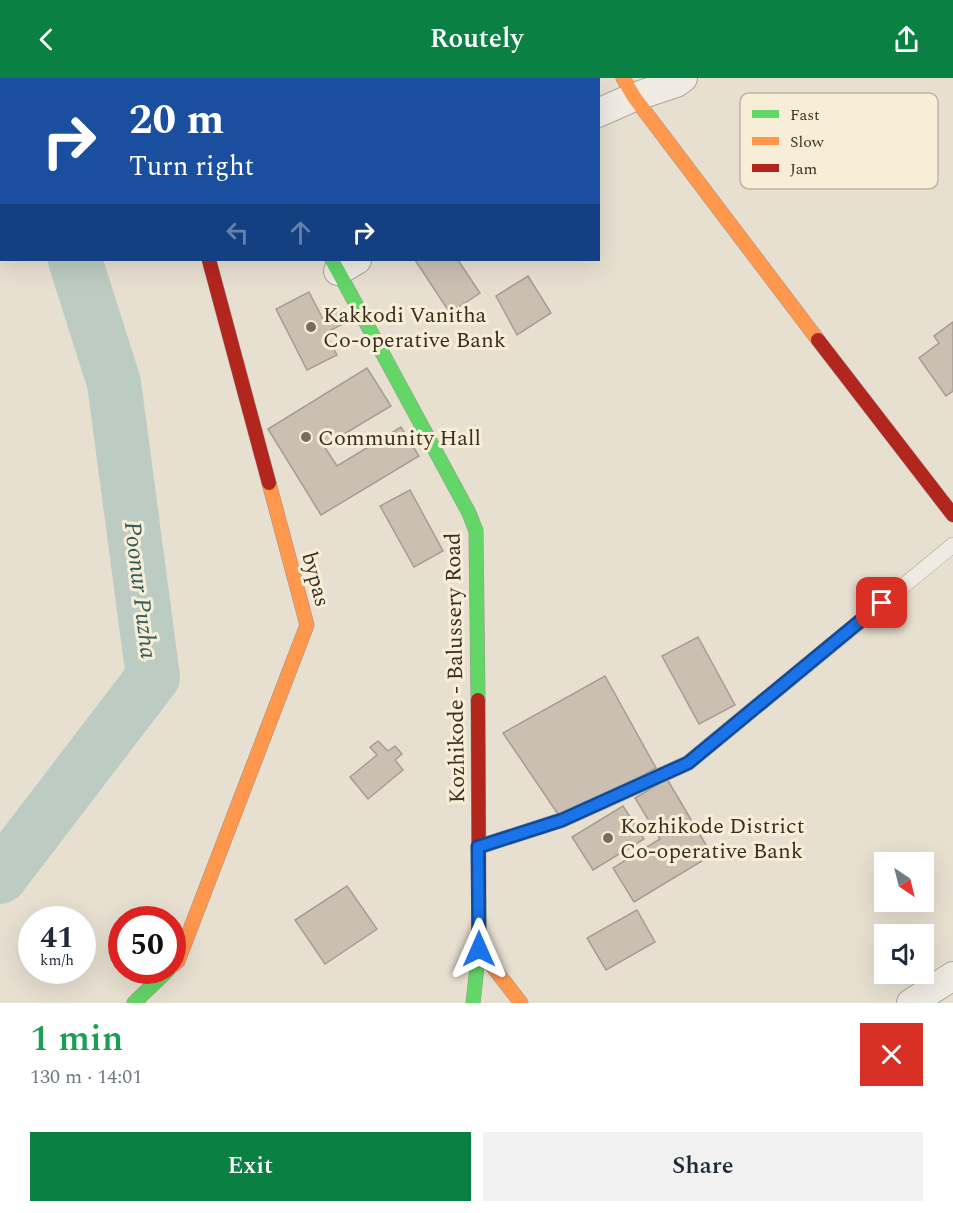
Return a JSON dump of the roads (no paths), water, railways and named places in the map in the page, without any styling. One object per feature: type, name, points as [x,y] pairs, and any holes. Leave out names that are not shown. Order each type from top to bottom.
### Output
[{"type":"street","points":[[600,111],[629,87],[676,83],[683,78]]},
{"type":"street","points":[[629,87],[754,257],[953,515]]},
{"type":"street","name":"bypas","points":[[186,940],[307,625],[209,261]]},
{"type":"street","name":"Kozhikode - Balussery Road","points":[[342,263],[476,531],[479,949],[473,1003]]},
{"type":"street","points":[[479,949],[521,1003]]},
{"type":"street","points":[[911,1003],[953,976]]},
{"type":"street","points":[[134,1003],[154,984]]},
{"type":"lane","points":[[478,847],[562,820],[688,763],[953,545]]},
{"type":"waterway","name":"Poonur Puzha","points":[[0,877],[153,677],[114,383],[75,261]]},
{"type":"place","name":"Kakkodi Vanitha Co-operative Bank","points":[[311,327]]},
{"type":"place","name":"Community Hall","points":[[306,437]]},
{"type":"place","name":"Kozhikode District Co-operative Bank","points":[[608,838]]}]
